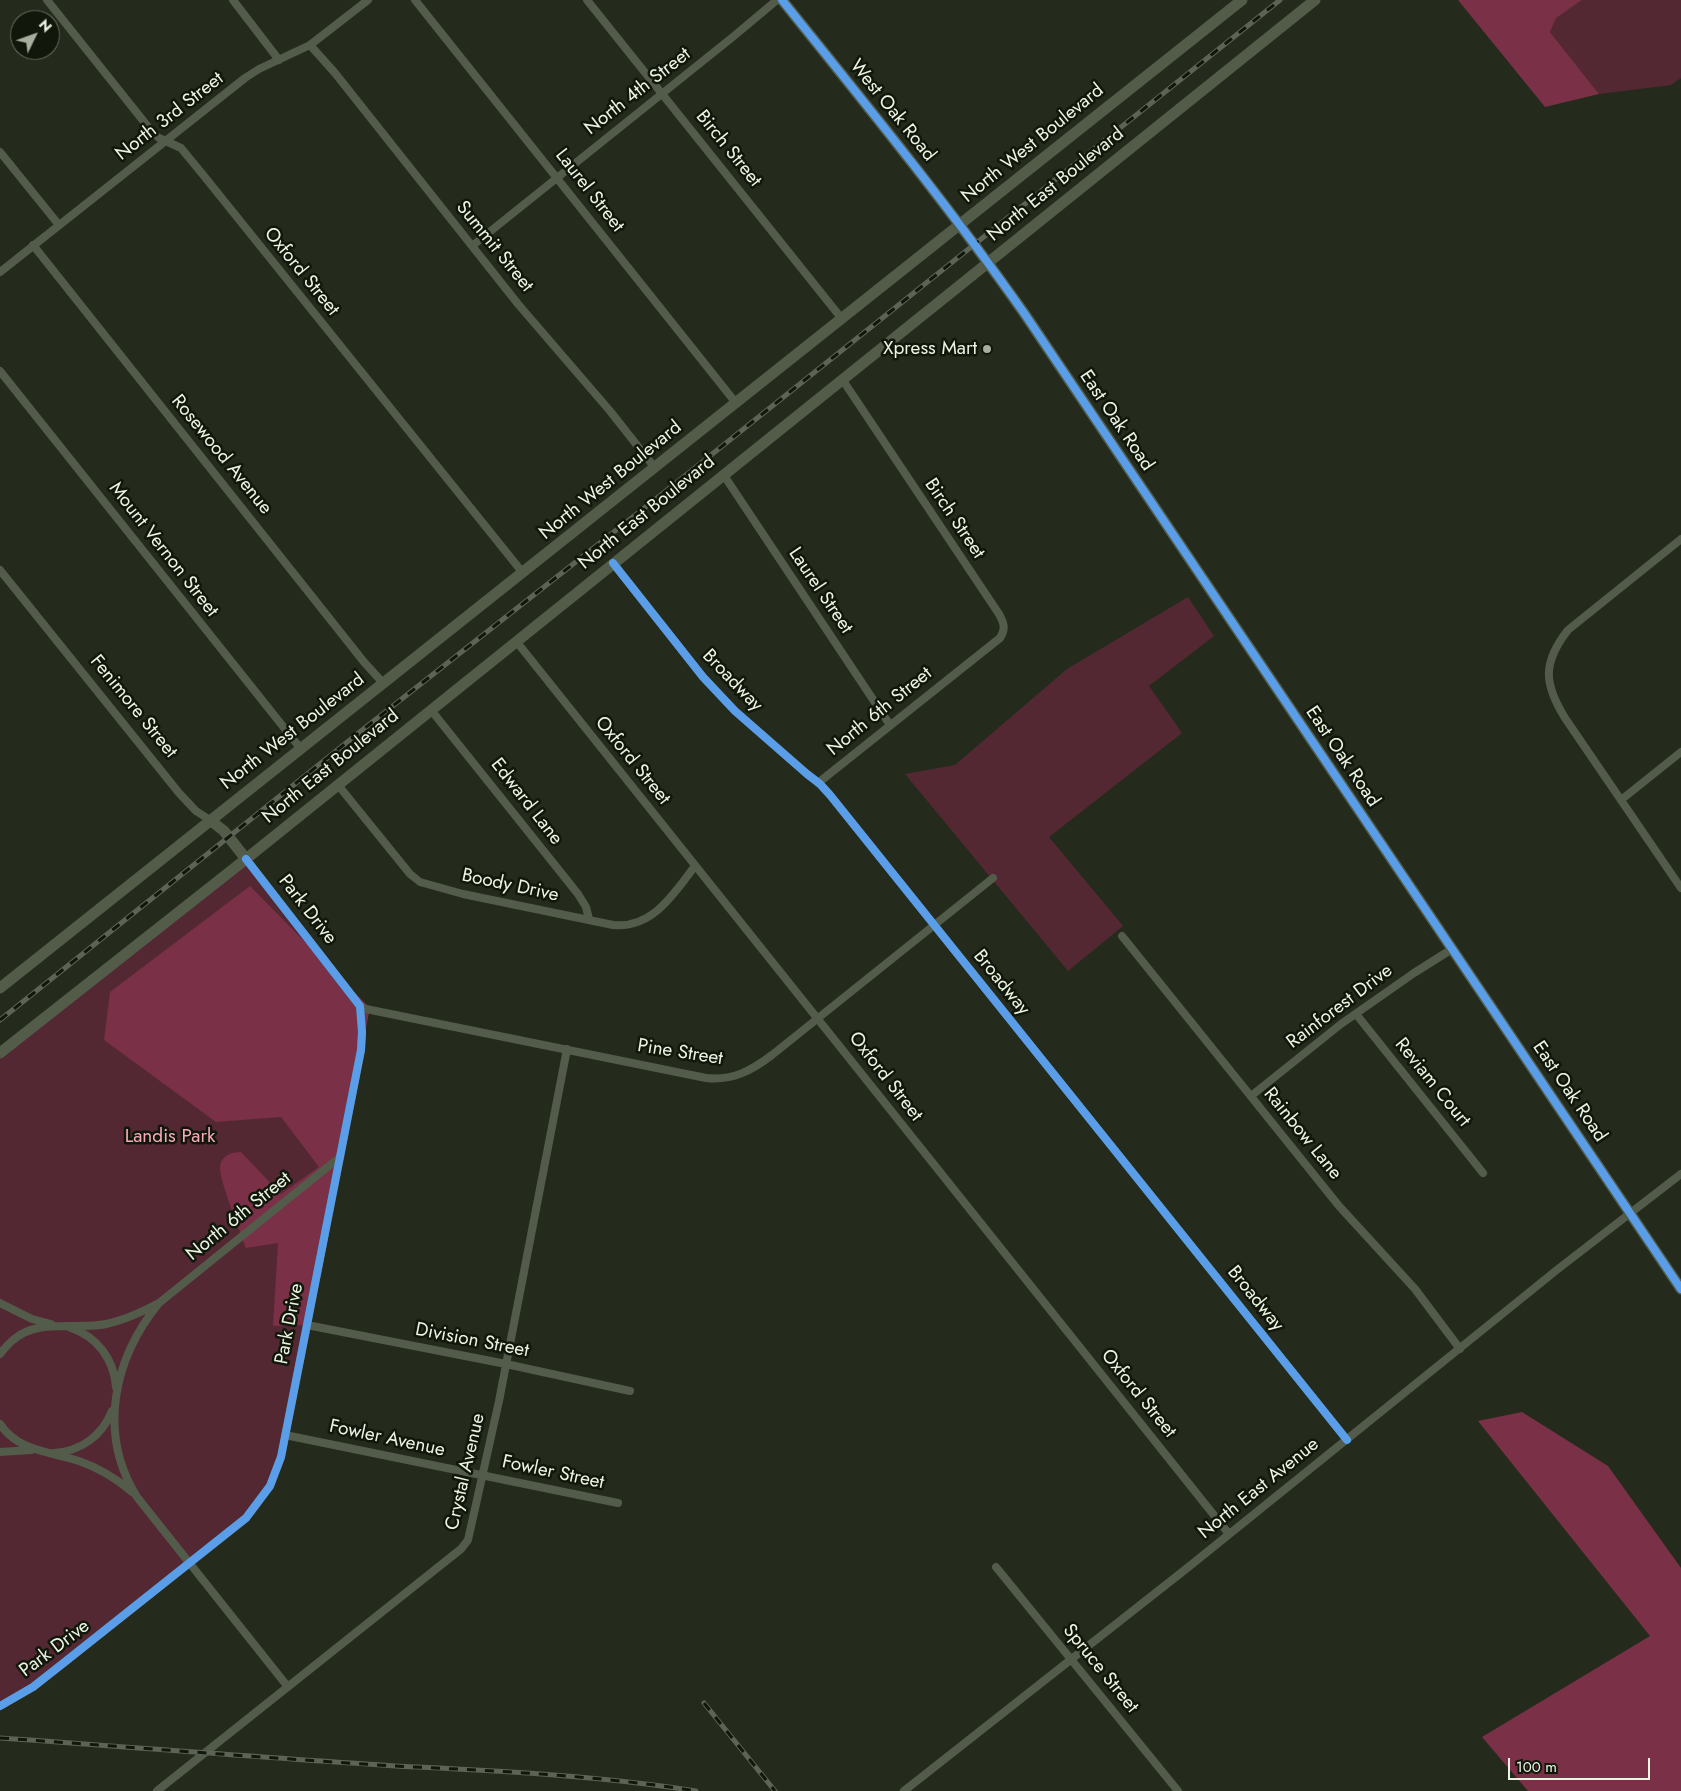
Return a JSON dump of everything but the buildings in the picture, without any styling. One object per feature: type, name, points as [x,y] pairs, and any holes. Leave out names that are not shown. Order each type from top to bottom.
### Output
[{"type":"main road","name":"West Oak Road","points":[[782,0],[974,243]]},
{"type":"main road","name":"North West Boulevard","points":[[0,988],[1242,0]]},
{"type":"main road","name":"North East Boulevard","points":[[0,1054],[246,859],[1315,0]]},
{"type":"main road","name":"East Oak Road","points":[[974,243],[1209,586],[1681,1289]]},
{"type":"main road","name":"Fenimore Street","points":[[210,820],[224,831],[246,859]]},
{"type":"street","name":"Oxford Street","points":[[46,0],[153,133],[181,148],[523,573]]},
{"type":"street","points":[[233,0],[279,60]]},
{"type":"street","name":"North 3rd Street","points":[[0,272],[245,78],[310,44],[368,0]]},
{"type":"street","name":"Laurel Street","points":[[415,0],[736,403]]},
{"type":"street","name":"Birch Street","points":[[588,0],[842,319]]},
{"type":"street","name":"North 4th Street","points":[[472,246],[776,0]]},
{"type":"street","name":"Summit Street","points":[[310,44],[518,304],[610,411],[654,468]]},
{"type":"street","points":[[0,152],[59,225]]},
{"type":"street","name":"Rosewood Avenue","points":[[33,245],[364,662],[384,684]]},
{"type":"street","name":"Mount Vernon Street","points":[[0,371],[300,749]]},
{"type":"street","name":"Birch Street","points":[[842,379],[1004,623],[1004,630],[1000,638],[962,668]]},
{"type":"street","name":"Laurel Street","points":[[723,474],[890,725]]},
{"type":"street","points":[[1681,540],[1568,630],[1560,640],[1549,661],[1550,684],[1559,708],[1681,888]]},
{"type":"street","name":"Broadway","points":[[613,563],[703,677],[735,711],[830,794],[1347,1440]]},
{"type":"street","name":"Fenimore Street","points":[[0,570],[179,793],[196,812],[210,820]]},
{"type":"street","name":"Oxford Street","points":[[516,641],[1229,1534]]},
{"type":"street","name":"North 6th Street","points":[[818,783],[962,668]]},
{"type":"street","name":"Edward Lane","points":[[431,710],[454,736],[578,894],[586,907],[588,919]]},
{"type":"street","points":[[1620,800],[1681,752]]},
{"type":"street","name":"Boody Drive","points":[[338,784],[405,869],[420,882],[463,894],[623,926],[644,920],[666,902],[695,866]]},
{"type":"street","name":"Park Drive","points":[[0,1706],[40,1682],[246,1518],[265,1495],[275,1477],[281,1457],[360,1050],[362,1026],[360,1006],[246,859]]},
{"type":"street","name":"Pine Street","points":[[360,1006],[366,1009],[706,1078],[741,1075],[757,1067],[992,878]]},
{"type":"street","name":"Rainbow Lane","points":[[1122,936],[1340,1206],[1415,1289],[1460,1349]]},
{"type":"street","name":"Rainforest Drive","points":[[1251,1096],[1340,1024],[1414,972],[1452,949]]},
{"type":"street","name":"Reviam Court","points":[[1356,1014],[1483,1173]]},
{"type":"street","name":"Crystal Avenue","points":[[157,1791],[461,1549],[468,1540],[506,1364],[567,1049]]},
{"type":"street","name":"North 6th Street","points":[[0,1354],[13,1339],[31,1330],[57,1326],[106,1324],[131,1317],[159,1303],[340,1156]]},
{"type":"street","name":"North East Avenue","points":[[904,1791],[1347,1440],[1558,1269],[1681,1174]]},
{"type":"street","points":[[0,1303],[32,1319],[74,1329],[95,1342],[104,1351],[115,1377],[114,1428],[126,1478],[137,1497],[288,1688]]},
{"type":"street","name":"North 6th Street","points":[[0,1452],[36,1450],[62,1452],[83,1445],[102,1429],[115,1403],[124,1363],[130,1347],[139,1330],[159,1303]]},
{"type":"street","name":"Division Street","points":[[307,1325],[506,1364],[630,1391]]},
{"type":"street","points":[[0,1424],[15,1440],[36,1450],[98,1468],[137,1497]]},
{"type":"street","name":"Fowler Avenue","points":[[286,1435],[482,1475]]},
{"type":"street","name":"Fowler Street","points":[[482,1475],[618,1503]]},
{"type":"street","name":"Spruce Street","points":[[996,1567],[1178,1791]]},
{"type":"green space","points":[[1582,0],[1681,0],[1681,78],[1671,85],[1599,94],[1550,32],[1555,18]]},
{"type":"green space","points":[[1188,597],[1214,636],[1149,686],[1182,733],[1049,837],[1123,926],[1068,971],[905,774],[955,765],[1067,669]]},
{"type":"green space","name":"Landis Park","points":[[246,859],[342,981],[361,1050],[275,1477],[253,1510],[66,1661],[0,1706],[0,1053]]},
{"type":"shaded area","points":[[1458,0],[1582,0],[1556,18],[1550,32],[1599,94],[1545,107]]},
{"type":"shaded area","points":[[250,886],[370,1008],[306,1325],[273,1326],[278,1243],[246,1248],[226,1193],[220,1166],[223,1159],[228,1155],[241,1152],[281,1194],[319,1167],[281,1117],[216,1122],[104,1040],[110,992]]},
{"type":"shaded area","points":[[1522,1412],[1608,1466],[1681,1568],[1681,1791],[1528,1791],[1482,1737],[1650,1636],[1478,1421]]},
{"type":"railway","points":[[0,1020],[1280,0]]},
{"type":"railway","points":[[704,1703],[775,1791]]},
{"type":"railway","points":[[0,1738],[346,1763],[546,1774],[696,1791]]},
{"type":"cycle path","points":[[782,0],[936,194],[1024,313],[1681,1289]]},
{"type":"cycle path","points":[[613,563],[703,677],[735,711],[820,784],[830,795],[1347,1440]]},
{"type":"cycle path","points":[[0,1706],[33,1687],[246,1518],[270,1486],[281,1457],[361,1050],[362,1032],[360,1006],[246,859]]},
{"type":"place","name":"Xpress Mart","points":[[987,349]]}]
